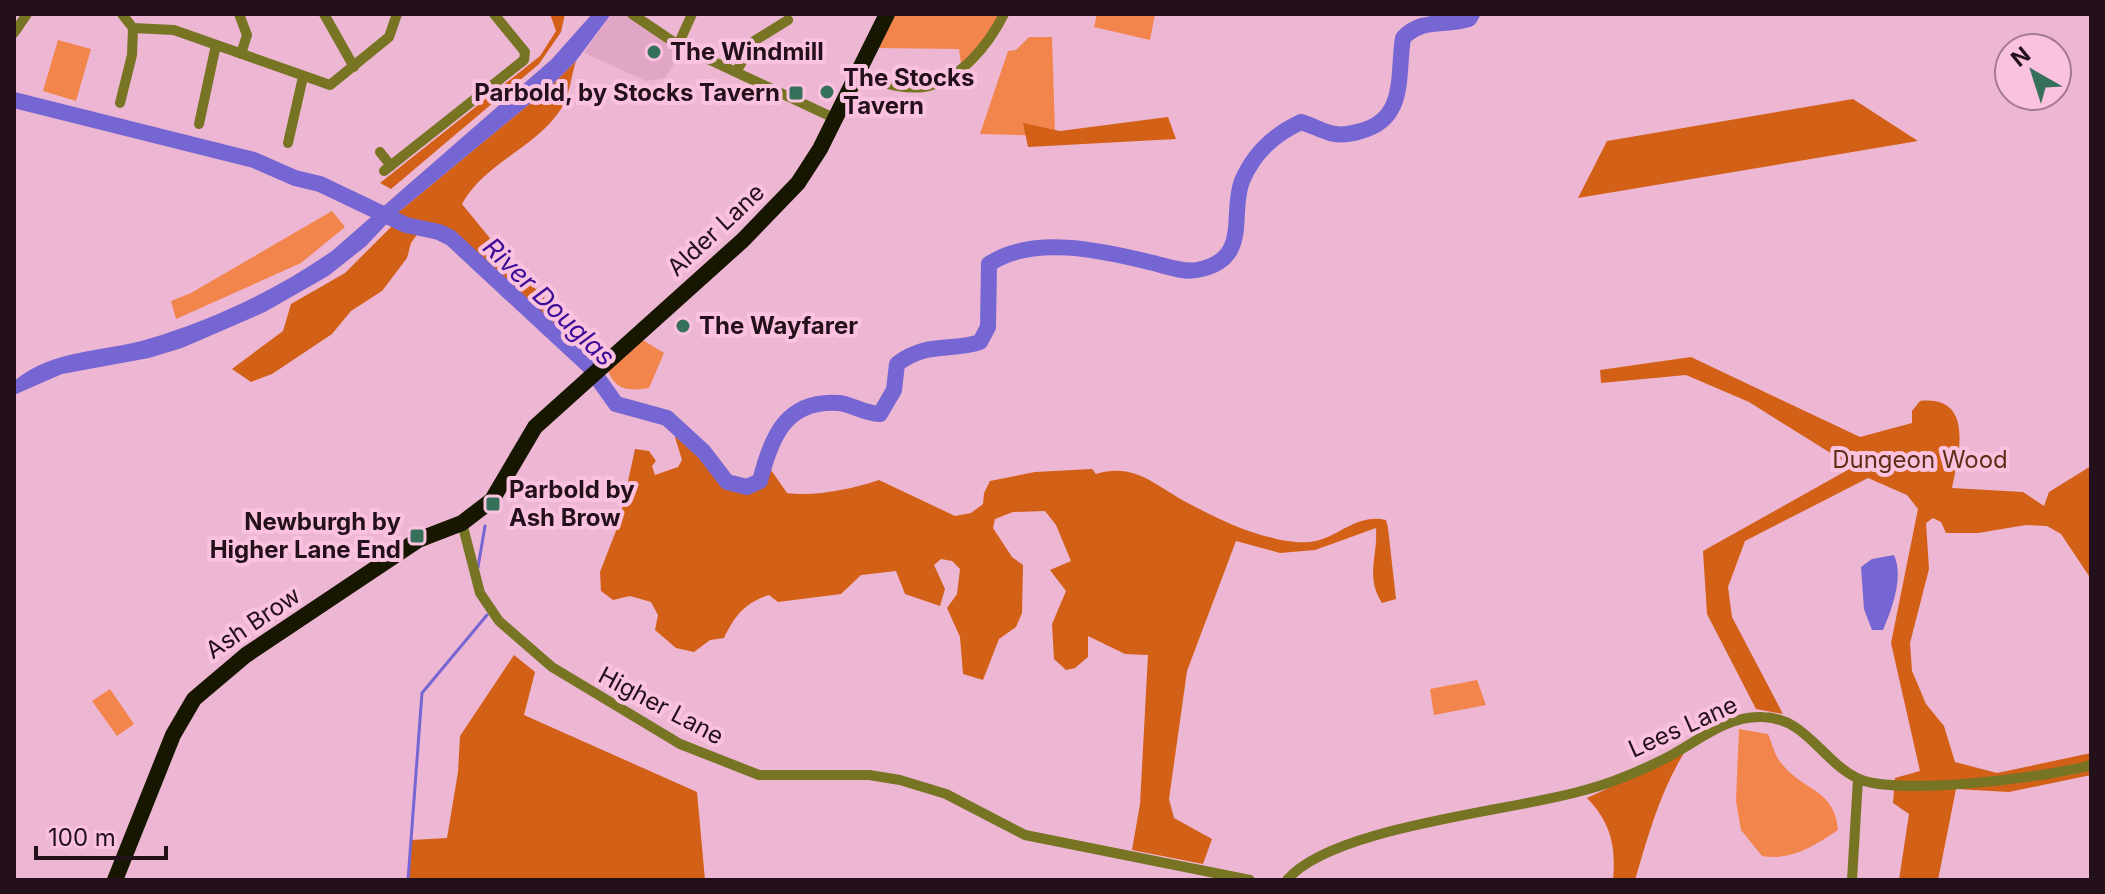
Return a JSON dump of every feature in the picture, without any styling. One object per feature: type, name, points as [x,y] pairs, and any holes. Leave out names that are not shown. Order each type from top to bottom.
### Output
[{"type":"highway","name":"Alder Lane","points":[[531,433],[600,366],[772,213],[810,167],[887,14]]},
{"type":"highway","name":"Ash Brow","points":[[115,880],[173,735],[186,710],[202,690],[227,668],[418,540],[462,523],[480,511],[502,488],[531,433]]},
{"type":"street","points":[[14,33],[27,14]]},
{"type":"street","points":[[120,103],[132,55],[133,28],[122,14]]},
{"type":"street","points":[[239,14],[247,35],[241,54]]},
{"type":"street","points":[[324,14],[354,67]]},
{"type":"street","points":[[133,28],[174,30],[330,85],[392,33],[397,14]]},
{"type":"street","points":[[380,152],[387,168],[524,60],[525,52],[494,14]]},
{"type":"street","points":[[632,14],[678,45],[836,119]]},
{"type":"street","points":[[678,45],[692,14]]},
{"type":"street","points":[[857,76],[894,86],[924,87],[946,79],[980,51],[1004,14]]},
{"type":"street","points":[[736,72],[754,41],[776,24],[788,20]]},
{"type":"street","points":[[199,124],[216,45]]},
{"type":"street","points":[[288,143],[303,77]]},
{"type":"street","name":"Higher Lane","points":[[462,523],[480,593],[499,621],[552,667],[680,744],[759,775],[869,775],[900,780],[946,794],[1025,835],[1250,880]]},
{"type":"street","name":"Lees Lane","points":[[1287,880],[1306,863],[1377,834],[1588,790],[1665,759],[1710,731],[1750,717],[1790,723],[1858,779],[1898,786],[2025,777],[2091,765]]},
{"type":"street","points":[[1852,880],[1858,779]]},
{"type":"shaded area","points":[[592,14],[611,14],[576,61],[550,87],[395,215],[366,246],[328,276],[265,312],[182,348],[149,358],[62,374],[14,395],[14,381],[46,362],[148,339],[196,323],[267,291],[311,265],[332,251],[552,59]]},
{"type":"shaded area","points":[[611,14],[644,14],[638,22],[682,51],[665,78],[646,81],[584,53]]},
{"type":"shaded area","points":[[893,14],[999,14],[995,28],[961,64],[959,49],[876,48]]},
{"type":"shaded area","points":[[1097,14],[1155,14],[1150,40],[1094,27]]},
{"type":"shaded area","points":[[1029,37],[1052,37],[1055,132],[1049,136],[980,134],[1008,51],[1016,50]]},
{"type":"shaded area","points":[[58,40],[91,49],[76,101],[43,91]]},
{"type":"shaded area","points":[[332,211],[345,227],[301,263],[176,319],[171,301],[191,293]]},
{"type":"shaded area","points":[[641,339],[664,353],[649,388],[619,386],[608,370]]},
{"type":"shaded area","points":[[1894,555],[1898,573],[1893,603],[1883,630],[1872,630],[1864,609],[1861,567],[1872,559]]},
{"type":"shaded area","points":[[1477,680],[1486,705],[1434,715],[1430,689]]},
{"type":"shaded area","points":[[110,689],[134,724],[117,736],[92,701]]},
{"type":"shaded area","points":[[1739,729],[1768,734],[1782,764],[1831,806],[1838,830],[1811,847],[1792,854],[1762,856],[1741,830],[1736,801]]},
{"type":"green space","points":[[550,14],[565,14],[561,32],[539,64],[391,189],[380,183],[540,56],[556,31]]},
{"type":"green space","points":[[576,61],[566,98],[551,123],[484,177],[462,204],[493,242],[501,259],[538,291],[579,336],[613,355],[594,372],[451,238],[415,227],[421,229],[411,243],[407,258],[382,291],[351,311],[332,334],[272,374],[251,382],[232,369],[283,331],[291,304],[345,273],[395,223],[400,224],[391,219],[395,215],[550,87]]},
{"type":"green space","points":[[1853,99],[1918,141],[1578,198],[1607,141]]},
{"type":"green space","points":[[1168,117],[1176,139],[1028,147],[1023,123],[1060,131]]},
{"type":"green space","name":"Dungeon Wood","points":[[1691,357],[1860,437],[1912,423],[1912,411],[1920,401],[1938,402],[1949,408],[1956,418],[1959,431],[1952,488],[2023,492],[2044,506],[2049,492],[2091,466],[2091,579],[2061,534],[2047,526],[2026,525],[1978,533],[1946,533],[1941,522],[1933,518],[1926,523],[1929,569],[1910,643],[1912,671],[1926,704],[1944,726],[1955,762],[1997,773],[2091,753],[2091,775],[2009,792],[1956,789],[1938,880],[1899,880],[1909,814],[1893,803],[1895,778],[1920,771],[1891,643],[1918,509],[1907,495],[1868,478],[1745,541],[1728,587],[1732,617],[1783,714],[1756,709],[1707,614],[1703,551],[1853,467],[1749,402],[1686,375],[1601,383],[1600,370]]},
{"type":"green space","points":[[675,437],[682,438],[722,484],[743,489],[753,487],[771,470],[787,493],[797,494],[833,491],[879,480],[955,516],[971,513],[983,504],[990,481],[1035,472],[1092,469],[1096,474],[1122,471],[1144,477],[1228,523],[1281,540],[1310,542],[1365,520],[1386,520],[1396,599],[1382,603],[1374,584],[1376,528],[1315,550],[1280,553],[1236,541],[1187,671],[1169,799],[1174,818],[1212,839],[1203,864],[1132,850],[1140,804],[1148,655],[1125,654],[1088,636],[1088,657],[1075,668],[1066,670],[1054,659],[1052,624],[1066,591],[1050,570],[1071,561],[1056,525],[1045,511],[1013,512],[995,519],[993,528],[1012,557],[1023,565],[1022,613],[1016,627],[999,639],[983,680],[963,674],[960,637],[947,608],[957,594],[960,569],[952,561],[941,559],[934,565],[945,589],[940,606],[905,594],[896,571],[861,575],[841,594],[778,602],[769,595],[761,598],[742,611],[724,638],[710,640],[694,652],[676,648],[655,630],[658,615],[651,602],[630,596],[613,600],[601,591],[600,572],[619,523],[635,449],[649,451],[656,461],[652,466],[655,475],[678,467],[682,460]]},
{"type":"green space","points":[[514,655],[535,672],[524,715],[697,792],[705,880],[408,880],[411,840],[447,838],[458,772],[460,736]]},
{"type":"green space","points":[[1684,753],[1661,799],[1635,880],[1613,880],[1614,856],[1607,826],[1587,798]]},
{"type":"waterway","name":"River Douglas","points":[[14,100],[254,160],[295,178],[320,184],[406,225],[439,232],[451,238],[589,366],[616,404],[667,418],[704,452],[727,482],[747,487],[760,481],[776,436],[794,414],[821,403],[839,403],[880,414],[894,390],[897,364],[919,352],[980,342],[988,327],[989,264],[1006,255],[1046,247],[1067,248],[1110,253],[1185,270],[1214,265],[1225,257],[1232,246],[1242,181],[1252,162],[1266,146],[1301,122],[1338,134],[1357,132],[1376,125],[1386,117],[1397,94],[1403,38],[1418,27],[1469,19],[1472,14]]},
{"type":"waterway","points":[[478,567],[485,526]]},
{"type":"waterway","points":[[408,880],[422,693],[487,615]]},
{"type":"place","name":"The Windmill","points":[[654,52]]},
{"type":"place","name":"The Stocks Tavern","points":[[827,92]]},
{"type":"place","name":"Parbold, by Stocks Tavern","points":[[796,93]]},
{"type":"place","name":"The Wayfarer","points":[[683,326]]},
{"type":"place","name":"Parbold by Ash Brow","points":[[493,504]]},
{"type":"place","name":"Newburgh by Higher Lane End","points":[[417,536]]}]
